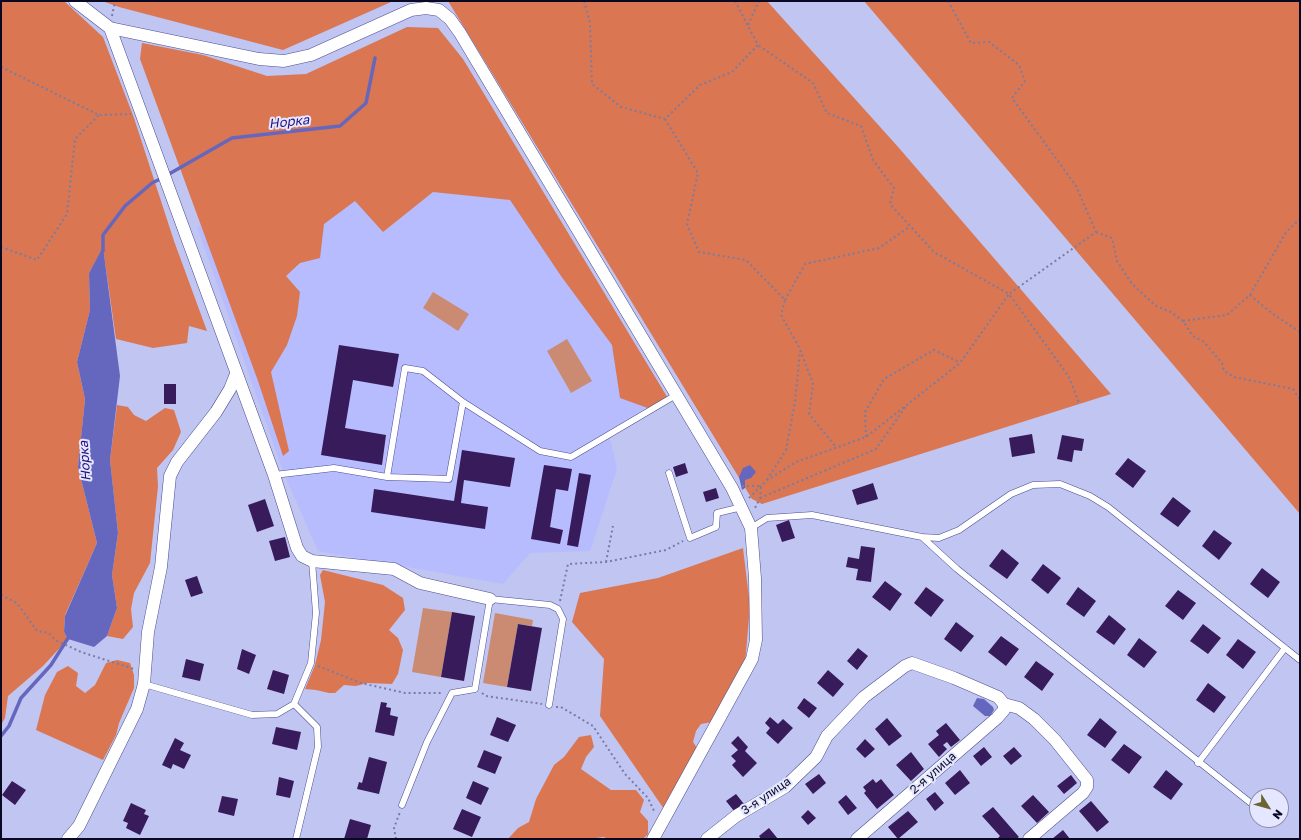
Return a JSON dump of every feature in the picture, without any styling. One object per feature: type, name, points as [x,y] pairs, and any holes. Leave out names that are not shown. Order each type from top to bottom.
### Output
[{"type":"street","points":[[75,1],[110,28],[259,59],[284,61],[311,55],[411,10],[426,8],[439,10],[450,19],[460,33],[742,507],[749,525],[755,578],[756,640],[752,659],[747,671],[653,839]]},
{"type":"street","points":[[110,28],[274,475],[297,548],[302,556],[312,561],[394,569],[420,583],[490,599]]},
{"type":"street","points":[[68,839],[79,826],[137,709],[144,678],[148,632],[161,567],[170,476],[177,462],[216,412],[230,389],[236,374]]},
{"type":"street","name":"3-я улица","points":[[707,839],[736,816],[785,787],[816,757],[827,736],[864,697],[905,666],[912,663],[921,665],[998,697],[1004,704]]},
{"type":"street","points":[[1004,704],[1018,708],[1034,719],[1055,740],[1087,780],[1087,787],[1083,793],[1029,839]]},
{"type":"street","name":"2-я улица","points":[[858,839],[997,718],[1004,710],[1004,704]]},
{"type":"lane","points":[[387,477],[405,368],[423,371],[463,402],[540,451],[571,457],[676,395]]},
{"type":"lane","points":[[274,475],[334,468],[387,477],[449,479],[463,402]]},
{"type":"lane","points":[[669,473],[690,538],[716,527],[717,513],[742,507]]},
{"type":"lane","points":[[749,525],[767,518],[812,515],[922,537],[939,538],[958,530],[1011,494],[1033,485],[1060,484],[1090,496],[1108,507],[1300,660]]},
{"type":"lane","points":[[922,537],[957,569],[1198,763],[1249,802]]},
{"type":"lane","points":[[144,678],[252,715],[277,714],[294,704],[311,663],[316,613],[312,561]]},
{"type":"lane","points":[[402,805],[427,742],[452,693],[475,689],[490,599],[550,605],[558,609],[563,619],[550,705]]},
{"type":"lane","points":[[1198,763],[1285,648]]},
{"type":"lane","points":[[294,704],[316,727],[318,747],[296,839]]},
{"type":"path","points":[[584,1],[590,22],[592,84],[621,107],[665,119],[698,173],[687,224],[699,252],[746,260],[785,300]]},
{"type":"path","points":[[735,1],[758,45],[813,83],[827,113],[861,126],[873,160],[894,188],[890,204],[934,252],[1009,294],[1069,377],[1079,403]]},
{"type":"path","points":[[748,25],[759,1]]},
{"type":"path","points":[[948,1],[970,44],[989,42],[1019,65],[1025,81],[1012,98],[1076,186],[1096,232],[1112,238],[1117,260],[1132,284],[1156,306],[1171,312],[1183,321],[1193,336],[1204,342],[1222,363],[1224,371],[1234,377],[1293,389],[1300,400]]},
{"type":"path","points":[[665,119],[700,86],[732,72],[758,45]]},
{"type":"path","points":[[1,67],[99,115],[140,113]]},
{"type":"path","points":[[1,247],[37,260],[67,214],[74,139],[99,115]]},
{"type":"path","points":[[1183,321],[1227,315],[1250,296],[1286,232],[1300,219]]},
{"type":"path","points":[[836,448],[809,414],[813,384],[800,349],[781,315],[785,300],[804,264],[879,248],[910,226]]},
{"type":"path","points":[[766,481],[796,462],[866,437],[960,362],[1009,294],[1096,232]]},
{"type":"path","points":[[1250,296],[1300,332]]},
{"type":"path","points":[[742,507],[766,481],[786,450],[795,402],[800,349]]},
{"type":"path","points":[[866,437],[865,412],[884,379],[934,350],[960,362]]},
{"type":"path","points":[[760,498],[876,449],[908,403]]},
{"type":"path","points":[[746,485],[761,486]]},
{"type":"path","points":[[749,525],[760,498],[761,486]]},
{"type":"path","points":[[606,562],[613,526]]},
{"type":"path","points":[[558,609],[568,564],[606,562],[666,550],[690,538]]},
{"type":"path","points":[[1,595],[17,603],[37,631],[49,633],[55,640],[144,678]]},
{"type":"path","points":[[311,663],[361,683],[405,693],[452,693]]},
{"type":"path","points":[[475,689],[486,696],[561,707],[593,726],[625,774],[648,798],[660,825]]},
{"type":"path","points":[[396,839],[394,828],[402,805]]},
{"type":"shaded area","points":[[1,1],[64,1],[103,37],[134,118],[174,241],[207,331],[189,326],[187,343],[153,348],[116,339],[103,248],[89,273],[90,310],[77,362],[85,399],[78,467],[97,543],[65,615],[64,632],[68,639],[43,666],[8,696],[5,718],[1,725]]},
{"type":"shaded area","points":[[102,1],[400,1],[391,2],[283,50],[119,7]]},
{"type":"shaded area","points":[[448,1],[767,1],[899,148],[1111,394],[762,504],[752,499]]},
{"type":"shaded area","points":[[864,1],[1300,1],[1300,514]]},
{"type":"shaded area","points":[[407,27],[438,28],[463,59],[669,400],[656,411],[620,398],[612,345],[561,276],[510,200],[433,192],[383,232],[355,201],[324,224],[320,258],[300,263],[286,276],[300,292],[297,316],[287,345],[271,372],[289,451],[283,456],[258,381],[140,59],[142,43],[203,55],[267,76],[306,74]]},
{"type":"shaded area","points":[[456,151],[523,173],[664,396],[605,433],[611,442],[617,469],[590,551],[530,553],[503,584],[318,551],[284,474],[197,227]]},
{"type":"shaded area","points":[[433,292],[469,314],[458,331],[423,308]]},
{"type":"shaded area","points":[[567,339],[592,381],[571,393],[547,351]]},
{"type":"shaded area","points":[[117,405],[128,407],[134,415],[146,421],[165,408],[174,410],[181,432],[173,450],[157,468],[158,486],[150,563],[134,593],[131,609],[133,627],[123,639],[107,636],[117,608],[112,575],[118,533],[110,460]]},
{"type":"shaded area","points":[[743,548],[750,606],[745,664],[712,722],[701,724],[696,731],[693,742],[697,748],[664,809],[600,716],[604,659],[572,622],[580,593],[658,578]]},
{"type":"shaded area","points":[[323,570],[383,585],[403,598],[405,610],[389,630],[398,638],[403,650],[398,674],[392,684],[367,683],[356,686],[344,685],[335,693],[305,689],[315,665],[321,640],[325,602],[320,575]]},
{"type":"shaded area","points":[[423,608],[452,612],[441,677],[412,672]]},
{"type":"shaded area","points":[[495,613],[533,620],[532,626],[518,624],[507,687],[483,683]]},
{"type":"shaded area","points":[[117,660],[130,663],[134,675],[134,688],[119,723],[116,735],[103,760],[36,730],[45,695],[57,672],[68,666],[78,673],[76,686],[85,693],[95,685],[106,663]]},
{"type":"shaded area","points":[[591,735],[594,747],[586,757],[581,769],[611,790],[636,790],[644,800],[640,812],[648,821],[648,834],[643,839],[607,839],[604,837],[588,839],[508,839],[518,828],[529,822],[536,799],[554,765],[564,757],[579,737]]},
{"type":"water","points":[[103,247],[120,376],[110,460],[118,533],[112,575],[117,608],[107,636],[94,647],[68,639],[64,632],[65,616],[97,543],[78,467],[85,399],[77,362],[90,310],[89,273]]},
{"type":"water","points":[[750,465],[756,472],[751,478],[745,480],[745,488],[742,490],[739,477],[743,468]]},
{"type":"water","points":[[977,698],[984,699],[993,707],[994,710],[990,716],[985,716],[973,706]]},
{"type":"building","points":[[339,345],[399,354],[393,387],[353,380],[345,428],[386,435],[382,465],[321,455]]},
{"type":"building","points":[[164,384],[176,384],[176,404],[164,404]]},
{"type":"building","points":[[1032,434],[1035,453],[1012,457],[1009,438]]},
{"type":"building","points":[[1062,435],[1084,439],[1082,451],[1074,450],[1072,462],[1057,459]]},
{"type":"building","points":[[462,450],[515,458],[510,487],[464,480],[461,503],[488,507],[485,529],[371,512],[374,489],[454,501]]},
{"type":"building","points":[[1128,458],[1146,471],[1133,488],[1115,474]]},
{"type":"building","points":[[685,463],[688,473],[676,477],[673,467]]},
{"type":"building","points":[[544,465],[572,469],[568,491],[556,489],[550,527],[563,530],[560,544],[531,539]]},
{"type":"building","points":[[579,473],[591,475],[578,547],[567,545]]},
{"type":"building","points":[[873,483],[878,499],[857,505],[852,490]]},
{"type":"building","points":[[716,488],[719,498],[706,502],[703,492]]},
{"type":"building","points":[[1173,497],[1191,511],[1178,527],[1160,514]]},
{"type":"building","points":[[265,499],[274,526],[257,532],[248,505]]},
{"type":"building","points":[[789,520],[795,538],[782,542],[776,525]]},
{"type":"building","points":[[1214,530],[1232,543],[1219,560],[1202,546]]},
{"type":"building","points":[[285,537],[290,557],[275,561],[269,541]]},
{"type":"building","points":[[861,546],[875,548],[871,582],[856,580],[858,569],[846,567],[848,557],[859,559]]},
{"type":"building","points":[[1002,549],[1019,563],[1007,579],[989,566]]},
{"type":"building","points":[[1043,564],[1061,578],[1048,594],[1031,580]]},
{"type":"building","points":[[1262,568],[1280,582],[1268,598],[1250,584]]},
{"type":"building","points":[[197,576],[203,593],[191,597],[185,580]]},
{"type":"building","points":[[885,581],[902,594],[890,611],[872,597]]},
{"type":"building","points":[[926,587],[944,600],[931,617],[914,603]]},
{"type":"building","points":[[1078,587],[1096,601],[1084,617],[1066,604]]},
{"type":"building","points":[[1178,590],[1196,603],[1183,620],[1165,606]]},
{"type":"building","points":[[452,612],[475,616],[464,681],[441,677]]},
{"type":"building","points":[[1109,615],[1126,629],[1114,645],[1096,632]]},
{"type":"building","points":[[956,622],[974,636],[961,652],[944,639]]},
{"type":"building","points":[[518,624],[542,628],[531,691],[507,687]]},
{"type":"building","points":[[1203,624],[1221,638],[1208,654],[1190,641]]},
{"type":"building","points":[[1001,636],[1019,649],[1006,666],[988,652]]},
{"type":"building","points":[[1139,638],[1157,652],[1144,668],[1127,655]]},
{"type":"building","points":[[1238,639],[1256,652],[1243,669],[1226,655]]},
{"type":"building","points":[[858,648],[868,656],[857,670],[847,661]]},
{"type":"building","points":[[242,649],[256,655],[249,674],[237,669]]},
{"type":"building","points":[[186,659],[204,664],[200,681],[182,677]]},
{"type":"building","points":[[1036,661],[1054,674],[1042,691],[1024,677]]},
{"type":"building","points":[[273,670],[289,675],[284,694],[267,689]]},
{"type":"building","points":[[828,670],[844,684],[833,697],[817,683]]},
{"type":"building","points":[[1208,683],[1226,697],[1214,713],[1196,700]]},
{"type":"building","points":[[804,698],[817,708],[809,718],[797,708]]},
{"type":"building","points":[[381,702],[387,703],[386,707],[391,708],[390,715],[398,717],[394,736],[375,732]]},
{"type":"building","points":[[497,717],[516,725],[508,742],[490,735]]},
{"type":"building","points":[[770,717],[778,724],[783,719],[793,728],[778,744],[766,733],[770,728],[765,723]]},
{"type":"building","points":[[887,718],[902,736],[889,746],[875,729]]},
{"type":"building","points":[[1100,718],[1117,732],[1105,748],[1087,735]]},
{"type":"building","points":[[946,723],[960,740],[951,747],[947,742],[943,745],[947,749],[939,757],[928,744],[939,735],[936,731]]},
{"type":"building","points":[[276,727],[301,732],[297,750],[272,744]]},
{"type":"building","points":[[738,736],[748,747],[745,751],[757,763],[743,777],[732,765],[736,761],[731,756],[738,750],[731,743]]},
{"type":"building","points":[[175,738],[184,743],[180,750],[191,755],[184,769],[173,764],[171,769],[162,765]]},
{"type":"building","points":[[865,739],[875,749],[865,758],[856,749]]},
{"type":"building","points":[[1124,744],[1142,757],[1129,774],[1111,760]]},
{"type":"building","points":[[984,747],[992,757],[981,766],[973,756]]},
{"type":"building","points":[[1014,747],[1022,756],[1011,765],[1003,756]]},
{"type":"building","points":[[484,750],[502,757],[495,774],[477,767]]},
{"type":"building","points":[[911,752],[924,769],[911,781],[896,765]]},
{"type":"building","points":[[369,757],[387,762],[379,794],[357,789],[359,782],[362,783]]},
{"type":"building","points":[[960,770],[970,783],[955,795],[945,783]]},
{"type":"building","points":[[1166,770],[1183,784],[1171,800],[1153,787]]},
{"type":"building","points":[[819,774],[826,783],[813,794],[805,784]]},
{"type":"building","points":[[1071,775],[1077,783],[1064,794],[1057,786]]},
{"type":"building","points":[[279,777],[294,781],[290,798],[276,795]]},
{"type":"building","points":[[873,779],[876,783],[881,779],[894,795],[877,809],[864,793],[866,791],[863,787]]},
{"type":"building","points":[[12,781],[26,790],[15,805],[2,795]]},
{"type":"building","points":[[473,781],[489,788],[481,805],[466,798]]},
{"type":"building","points":[[935,792],[944,803],[935,811],[926,799]]},
{"type":"building","points":[[736,794],[744,804],[734,811],[726,801]]},
{"type":"building","points":[[846,795],[857,808],[848,815],[838,802]]},
{"type":"building","points":[[1033,795],[1049,812],[1037,823],[1021,806]]},
{"type":"building","points":[[222,796],[238,799],[234,816],[218,812]]},
{"type":"building","points":[[1091,801],[1109,822],[1097,832],[1079,811]]},
{"type":"building","points":[[131,803],[146,810],[144,814],[149,816],[140,835],[126,828],[128,823],[123,821]]},
{"type":"building","points":[[993,807],[1019,837],[1016,839],[997,839],[1000,836],[982,816]]},
{"type":"building","points":[[462,809],[481,817],[472,837],[453,829]]},
{"type":"building","points":[[808,810],[816,818],[808,825],[801,817]]},
{"type":"building","points":[[908,811],[918,822],[898,839],[888,827]]},
{"type":"building","points":[[350,819],[371,825],[367,839],[344,839]]},
{"type":"building","points":[[769,828],[778,839],[761,839],[759,836]]},
{"type":"building","points":[[1063,830],[1070,839],[1052,839]]},
{"type":"waterway","name":"Норка","points":[[169,174],[232,138],[340,126],[366,103],[375,58]]},
{"type":"waterway","name":"Норка","points":[[103,251],[103,235],[125,206],[152,183],[162,178]]},
{"type":"waterway","name":"Норка","points":[[1,736],[9,726],[21,698],[51,665],[70,635]]}]
